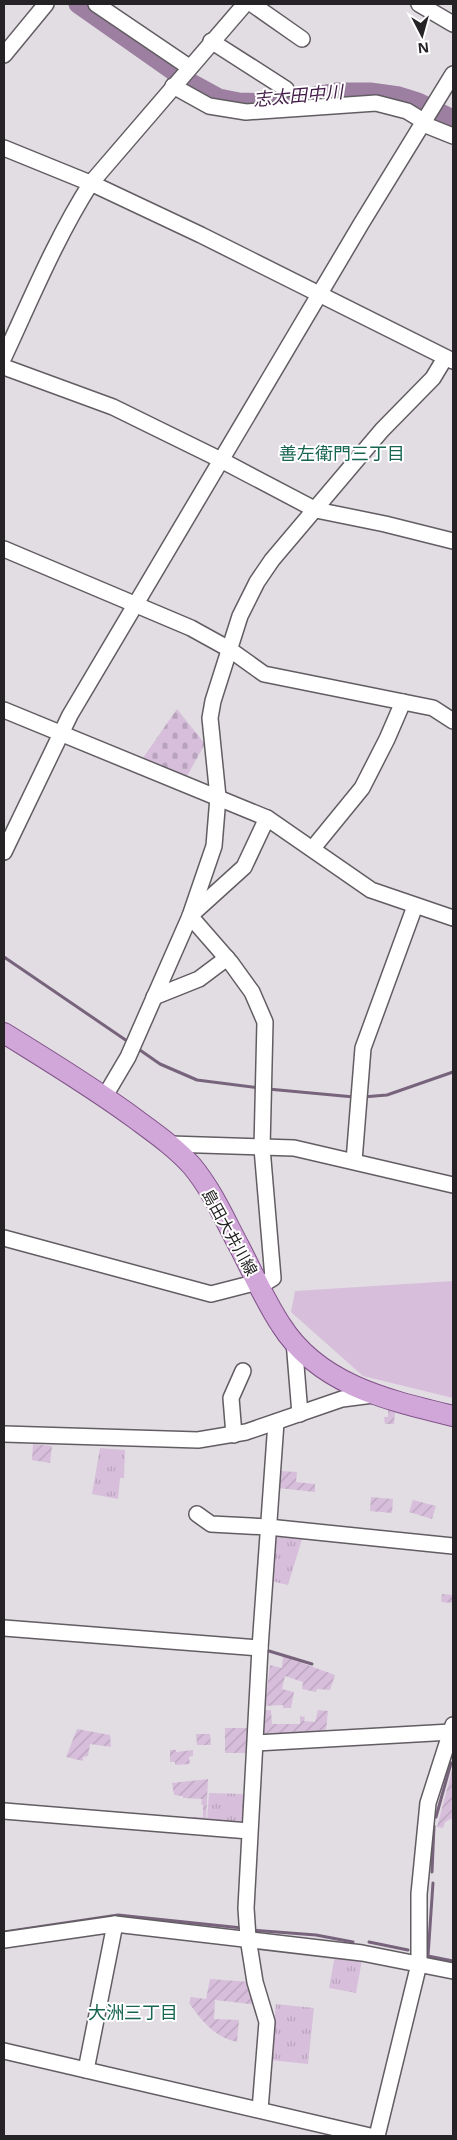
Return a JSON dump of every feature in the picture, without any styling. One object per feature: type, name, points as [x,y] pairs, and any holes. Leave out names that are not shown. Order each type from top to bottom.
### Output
[{"type":"main road","name":"島田大井川線","points":[[4,1033],[105,1096],[170,1144],[192,1167],[215,1202],[281,1325],[301,1351],[325,1370],[349,1385],[373,1395],[453,1416]]},
{"type":"street","points":[[4,55],[46,4]]},
{"type":"street","points":[[96,4],[181,77],[209,106],[246,112],[376,103],[407,111],[453,136]]},
{"type":"street","points":[[4,357],[39,282],[91,183],[245,4]]},
{"type":"street","points":[[252,4],[302,39]]},
{"type":"street","points":[[419,4],[453,24]]},
{"type":"street","points":[[212,41],[286,89]]},
{"type":"street","points":[[4,852],[60,733],[134,605],[453,74]]},
{"type":"street","points":[[4,148],[91,183],[320,294],[449,360],[382,430],[272,560],[257,582],[240,616],[213,701],[210,718],[218,797],[214,846],[190,916],[128,1057],[105,1096]]},
{"type":"street","points":[[4,367],[113,407],[221,460],[316,510],[386,524],[453,541]]},
{"type":"street","points":[[4,549],[30,558],[134,605],[191,628],[229,650],[264,674],[433,708],[453,721]]},
{"type":"street","points":[[313,848],[362,788],[403,702]]},
{"type":"street","points":[[4,710],[267,818],[313,848],[371,890],[453,918]]},
{"type":"street","points":[[190,916],[244,867],[267,818]]},
{"type":"street","points":[[354,1161],[363,1048],[415,906]]},
{"type":"street","points":[[4,1238],[212,1294],[259,1284],[273,1278],[262,1148],[265,1022],[252,992],[227,958],[190,916]]},
{"type":"street","points":[[154,997],[199,979],[227,958]]},
{"type":"street","points":[[170,1144],[294,1148],[453,1185]]},
{"type":"street","points":[[294,1342],[300,1414]]},
{"type":"street","points":[[234,1435],[231,1398],[243,1371]]},
{"type":"street","points":[[4,1434],[198,1440],[234,1435],[342,1399],[373,1395]]},
{"type":"street","points":[[260,2110],[267,2022],[256,1982],[248,1938],[246,1908],[260,1648],[276,1422]]},
{"type":"street","points":[[197,1514],[211,1524],[268,1527],[453,1546]]},
{"type":"street","points":[[4,1628],[260,1648]]},
{"type":"street","points":[[256,1743],[452,1729],[428,1803],[419,1894],[419,1964],[377,2136]]},
{"type":"street","points":[[4,1811],[249,1831]]},
{"type":"street","points":[[4,1940],[115,1924],[248,1938],[362,1953],[453,1971]]},
{"type":"street","points":[[86,2070],[115,1924]]},
{"type":"street","points":[[4,2051],[370,2136]]},
{"type":"green space","points":[[177,709],[205,744],[187,776],[143,758]]},
{"type":"green space","points":[[453,1281],[453,1398],[363,1376],[291,1312],[295,1291]]},
{"type":"green space","points":[[388,1410],[395,1411],[394,1424],[385,1424],[384,1417],[388,1417]]},
{"type":"green space","points":[[33,1444],[52,1446],[50,1463],[32,1460]]},
{"type":"green space","points":[[100,1448],[125,1450],[124,1478],[120,1478],[118,1499],[92,1494]]},
{"type":"green space","points":[[280,1471],[297,1472],[296,1482],[315,1484],[315,1492],[278,1488]]},
{"type":"green space","points":[[371,1497],[393,1499],[392,1513],[370,1511]]},
{"type":"green space","points":[[413,1500],[436,1506],[432,1519],[409,1512]]},
{"type":"green space","points":[[274,1532],[303,1536],[288,1585],[271,1581]]},
{"type":"green space","points":[[442,1594],[453,1595],[453,1603],[441,1602]]},
{"type":"green space","points":[[283,1656],[335,1675],[330,1690],[317,1689],[316,1692],[302,1689],[303,1682],[285,1676],[282,1689],[294,1692],[291,1708],[283,1708],[283,1705],[265,1706],[270,1665],[282,1668]]},
{"type":"green space","points":[[264,1710],[271,1710],[272,1724],[300,1724],[300,1716],[305,1717],[304,1721],[315,1722],[318,1710],[328,1711],[326,1730],[263,1737]]},
{"type":"green space","points":[[225,1728],[249,1728],[249,1753],[225,1753]]},
{"type":"green space","points":[[77,1729],[110,1735],[111,1747],[90,1744],[88,1756],[83,1757],[83,1761],[66,1757]]},
{"type":"green space","points":[[196,1734],[210,1734],[211,1745],[197,1745]]},
{"type":"green space","points":[[170,1750],[176,1750],[176,1752],[193,1750],[193,1756],[189,1757],[190,1764],[175,1765],[175,1762],[170,1762]]},
{"type":"green space","points":[[453,1767],[453,1818],[445,1822],[443,1828],[437,1827]]},
{"type":"green space","points":[[208,1779],[206,1822],[178,1820],[178,1817],[203,1817],[203,1805],[201,1804],[202,1799],[183,1798],[183,1796],[174,1795],[172,1783]]},
{"type":"green space","points":[[209,1793],[246,1794],[244,1822],[207,1821]]},
{"type":"green space","points":[[335,1955],[362,1960],[356,1993],[329,1988]]},
{"type":"green space","points":[[210,1979],[251,1982],[258,2005],[215,2000],[214,2019],[239,2020],[237,2042],[215,2032],[204,2022],[189,2003],[191,1997],[206,1999]]},
{"type":"green space","points":[[276,2004],[314,2008],[308,2064],[270,2060]]},
{"type":"waterway","name":"志太田中川","points":[[78,4],[186,80],[219,98],[239,102],[267,103],[336,92],[370,92],[399,96],[418,102],[453,119]]},
{"type":"waterway","points":[[4,957],[130,1043]]},
{"type":"waterway","points":[[137,1048],[160,1064],[197,1080],[260,1088]]},
{"type":"waterway","points":[[363,1097],[387,1095],[453,1072]]},
{"type":"waterway","points":[[268,1089],[354,1097]]},
{"type":"waterway","points":[[269,1651],[312,1664]]},
{"type":"waterway","points":[[436,1817],[451,1763]]},
{"type":"waterway","points":[[432,1872],[434,1826]]},
{"type":"waterway","points":[[433,1883],[428,1956],[453,1961]]},
{"type":"waterway","points":[[4,1932],[118,1915],[242,1928]]},
{"type":"waterway","points":[[252,1930],[316,1935],[353,1942]]},
{"type":"waterway","points":[[369,1942],[408,1950]]},
{"type":"district","name":"善左衛門三丁目","points":[[342,454]]},
{"type":"district","name":"大洲三丁目","points":[[133,2013]]}]
